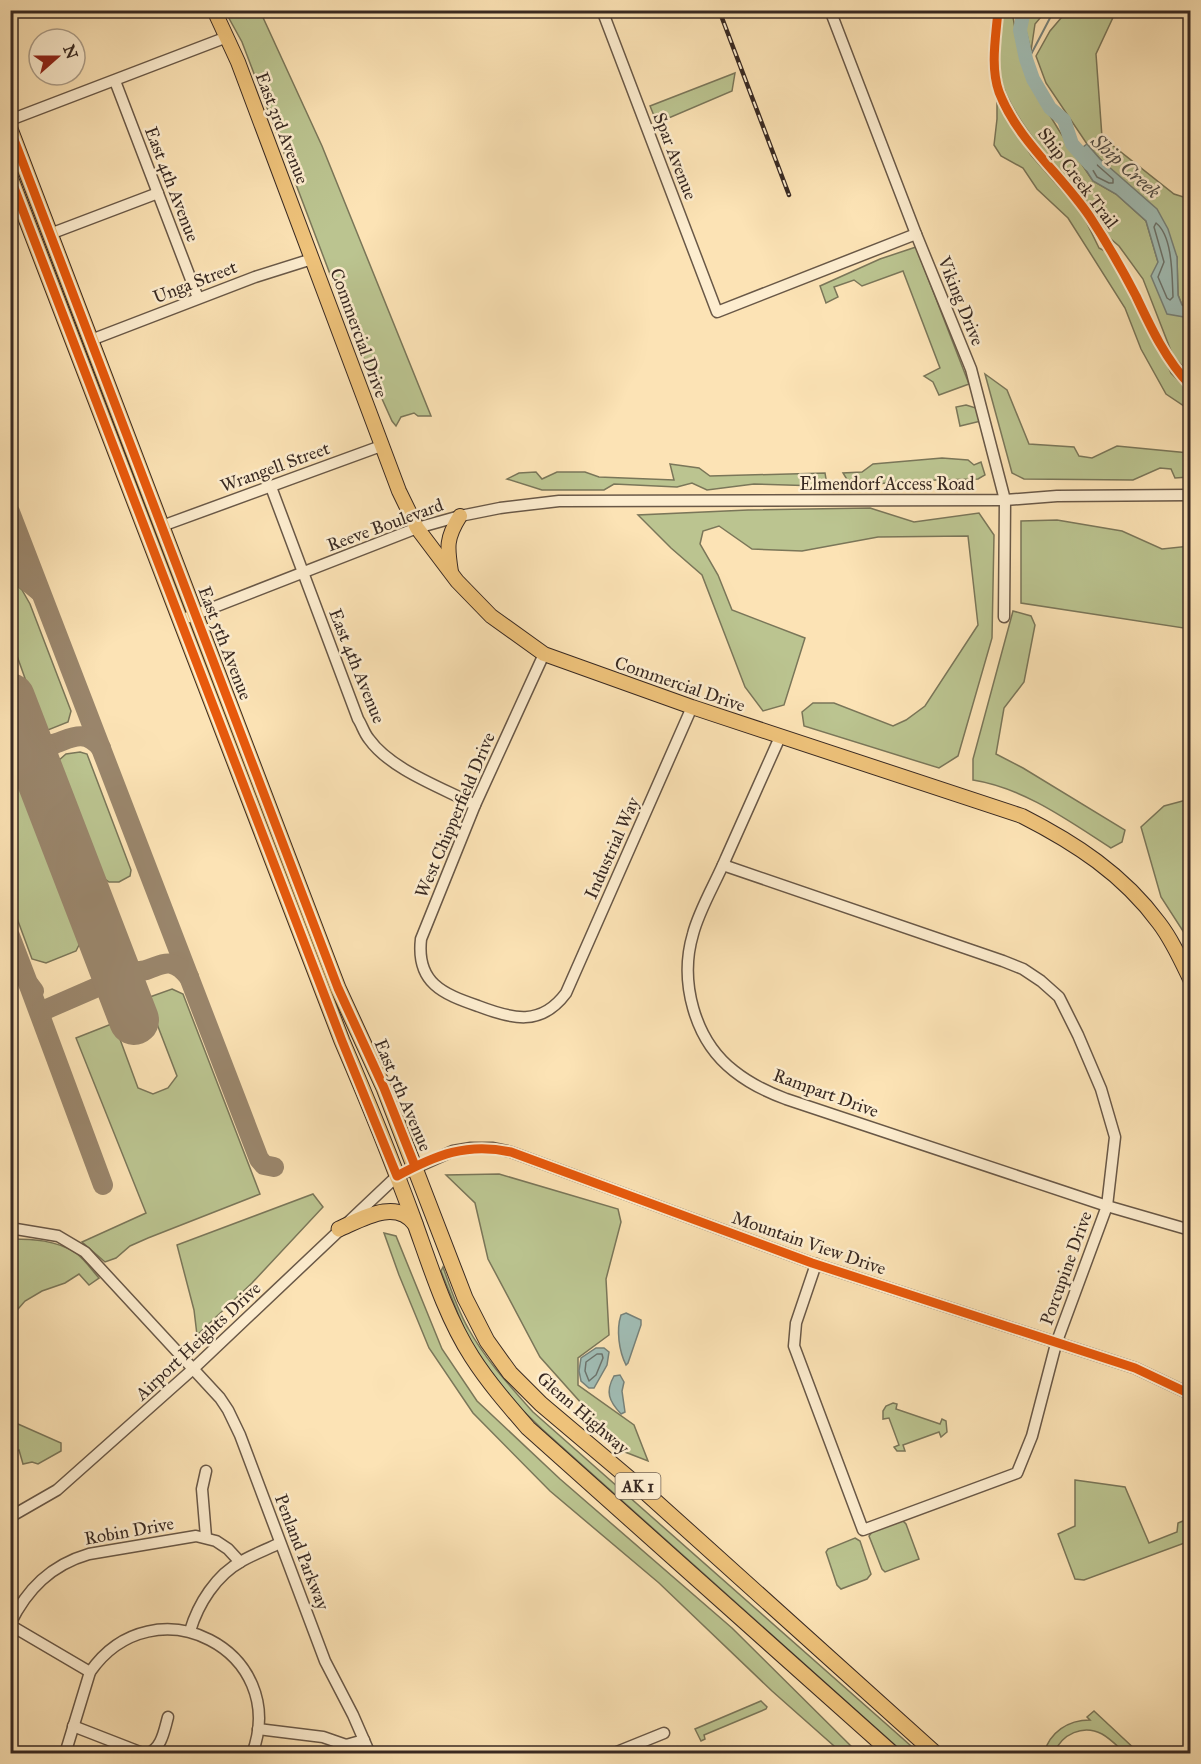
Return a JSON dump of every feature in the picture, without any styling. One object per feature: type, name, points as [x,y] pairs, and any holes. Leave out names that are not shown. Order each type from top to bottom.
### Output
[{"type":"highway","name":"East 5th Avenue","points":[[10,129],[339,988],[384,1088],[415,1166]]},
{"type":"highway","name":"East 5th Avenue","points":[[10,177],[342,1041],[397,1176]]},
{"type":"highway","name":"Glenn Highway","points":[[415,1166],[465,1298],[487,1341],[510,1373],[541,1404],[645,1491],[936,1754]]},
{"type":"highway","name":"AK 1","points":[[397,1176],[453,1322],[471,1355],[494,1389],[528,1428],[893,1754]]},
{"type":"highway","points":[[339,1229],[387,1211],[403,1213],[410,1217],[416,1226]]},
{"type":"highway","points":[[803,1673],[877,1754]]},
{"type":"main road","name":"East 3rd Avenue","points":[[214,10],[227,37],[312,259]]},
{"type":"main road","name":"Commercial Drive","points":[[312,259],[381,446],[417,528],[451,574],[491,616],[544,654],[780,737],[1022,816],[1065,838],[1104,865],[1142,902],[1160,923],[1191,979]]},
{"type":"main road","points":[[451,574],[447,547],[452,528],[460,516]]},
{"type":"street","name":"Spar Avenue","points":[[602,10],[717,312],[916,234]]},
{"type":"street","name":"Viking Drive","points":[[830,10],[916,234],[971,369],[1005,500],[1004,617]]},
{"type":"street","points":[[10,120],[227,37]]},
{"type":"street","name":"East 4th Avenue","points":[[115,81],[198,298]]},
{"type":"street","points":[[50,234],[158,193]]},
{"type":"street","name":"Unga Street","points":[[91,340],[255,277],[312,259]]},
{"type":"street","name":"Wrangell Street","points":[[162,526],[381,446]]},
{"type":"street","name":"East 4th Avenue","points":[[271,487],[358,718],[369,740],[405,769],[475,805]]},
{"type":"street","name":"Elmendorf Access Road","points":[[717,500],[1005,500],[1057,496],[1191,495]]},
{"type":"street","name":"Reeve Boulevard","points":[[181,620],[417,528],[460,516],[500,508],[559,501],[717,500]]},
{"type":"street","name":"West Chipperfield Drive","points":[[438,988],[423,967],[421,939],[475,805],[544,654]]},
{"type":"street","name":"Industrial Way","points":[[438,988],[448,996],[514,1018],[538,1015],[560,1000],[585,951],[692,707]]},
{"type":"street","name":"Rampart Drive","points":[[780,737],[693,933],[687,973],[690,994],[705,1038],[718,1056],[732,1070],[756,1085],[786,1099],[1107,1206],[1191,1230]]},
{"type":"street","name":"Porcupine Drive","points":[[723,865],[1003,961],[1023,969],[1041,981],[1059,997],[1078,1034],[1101,1089],[1115,1137],[1107,1206],[1056,1344],[1032,1436],[1017,1473],[863,1530],[794,1346],[796,1323],[816,1264]]},
{"type":"street","name":"Mountain View Drive","points":[[397,1176],[453,1151],[493,1148],[512,1152],[816,1264],[1135,1368],[1191,1394]]},
{"type":"street","name":"Airport Heights Drive","points":[[10,1516],[57,1490],[193,1369],[397,1176]]},
{"type":"street","name":"Penland Parkway","points":[[10,1228],[58,1236],[85,1252],[220,1398],[240,1435],[325,1661],[370,1754]]},
{"type":"street","points":[[207,1471],[202,1489],[206,1537],[228,1549],[240,1562]]},
{"type":"street","name":"Robin Drive","points":[[10,1624],[18,1608],[43,1577],[72,1559],[89,1554],[185,1538],[206,1537]]},
{"type":"street","points":[[190,1631],[195,1614],[205,1598],[225,1575],[240,1562],[280,1543]]},
{"type":"street","points":[[10,1624],[90,1672]]},
{"type":"street","points":[[65,1754],[90,1672],[96,1663],[114,1647],[138,1634],[165,1629],[190,1631],[217,1643],[242,1667],[253,1686],[258,1709],[258,1729],[252,1754]]},
{"type":"street","points":[[73,1726],[146,1754],[154,1751],[159,1745],[168,1717]]},
{"type":"street","points":[[258,1729],[323,1737],[346,1745],[364,1740]]},
{"type":"street","points":[[612,1754],[664,1733]]},
{"type":"green space","points":[[225,11],[260,11],[322,146],[431,416],[418,416],[414,413],[401,417],[396,426],[392,421],[352,332],[242,42]]},
{"type":"green space","points":[[1003,11],[1015,11],[1013,17],[1019,52],[1033,88],[1093,181],[1116,194],[1146,221],[1158,262],[1184,317],[1190,322],[1190,374],[1173,356],[1143,279],[1119,246],[1105,234],[1099,219],[1027,130],[1005,93],[999,68]]},
{"type":"green space","points":[[1029,11],[1046,11],[1035,24],[1031,51],[1025,27]]},
{"type":"green space","points":[[1067,11],[1116,11],[1096,54],[1102,137],[1174,194],[1190,199],[1190,310],[1182,305],[1178,295],[1177,257],[1122,180],[1087,144],[1046,83],[1036,56],[1050,31]]},
{"type":"green space","points":[[735,73],[732,91],[657,123],[650,106]]},
{"type":"green space","points":[[997,100],[1031,155],[1082,213],[1099,248],[1116,259],[1129,275],[1171,373],[1190,392],[1190,410],[1166,394],[1141,349],[1125,308],[1068,218],[1037,189],[1023,168],[1001,156],[994,145]]},
{"type":"green space","points":[[916,247],[969,384],[939,395],[933,382],[924,376],[940,368],[903,271],[862,286],[854,280],[834,287],[838,297],[826,303],[820,286],[880,259]]},
{"type":"green space","points":[[985,374],[1007,390],[1029,444],[1074,447],[1079,456],[1092,458],[1117,446],[1189,453],[1189,477],[1175,478],[1171,469],[1160,468],[1133,480],[1024,479],[1012,473]]},
{"type":"green space","points":[[966,405],[976,408],[981,421],[960,426],[956,407]]},
{"type":"green space","points":[[942,458],[968,460],[974,465],[981,462],[985,475],[978,479],[898,481],[860,487],[851,486],[843,473],[862,472],[873,464]]},
{"type":"green space","points":[[670,464],[699,468],[710,476],[825,473],[826,479],[819,486],[754,484],[707,490],[692,483],[677,487],[614,484],[604,490],[542,490],[507,479],[519,473],[536,472],[542,479],[557,472],[585,472],[599,477],[674,480]]},
{"type":"green space","points":[[870,508],[914,522],[979,513],[994,535],[992,638],[958,756],[939,768],[804,726],[802,712],[813,703],[834,703],[893,726],[906,720],[925,706],[978,625],[968,536],[878,537],[802,551],[752,549],[719,526],[703,531],[700,544],[718,575],[732,610],[805,638],[784,705],[763,711],[745,687],[702,575],[638,515]]},
{"type":"green space","points":[[1057,520],[1122,531],[1162,549],[1190,546],[1190,629],[1021,603],[1021,521]]},
{"type":"green space","points":[[11,580],[22,590],[30,604],[71,711],[68,722],[48,730],[42,726],[11,639]]},
{"type":"green space","points":[[1013,611],[1031,616],[1035,625],[1024,682],[1004,708],[996,754],[1125,830],[1122,842],[1111,848],[1028,798],[992,784],[973,780],[973,759]]},
{"type":"green space","points":[[80,752],[87,754],[131,870],[130,876],[119,882],[109,882],[101,876],[59,770],[58,761],[66,754]]},
{"type":"green space","points":[[11,774],[22,779],[81,941],[76,951],[46,963],[32,959],[11,902]]},
{"type":"green space","points":[[1190,799],[1190,942],[1161,897],[1141,827],[1164,806]]},
{"type":"green space","points":[[172,989],[183,994],[260,1194],[148,1238],[130,1246],[116,1258],[105,1262],[82,1242],[146,1213],[76,1038],[114,1023],[138,1088],[153,1094],[168,1088],[177,1076],[147,998]]},
{"type":"green space","points":[[499,1174],[618,1209],[621,1222],[606,1279],[609,1335],[578,1358],[578,1385],[634,1425],[648,1461],[625,1452],[540,1357],[488,1259],[475,1203],[446,1175]]},
{"type":"green space","points":[[313,1194],[323,1207],[252,1283],[197,1335],[194,1310],[177,1245]]},
{"type":"green space","points":[[384,1233],[396,1236],[442,1349],[477,1401],[560,1479],[732,1628],[858,1753],[842,1753],[772,1691],[659,1583],[550,1491],[473,1413],[429,1348]]},
{"type":"green space","points":[[11,1239],[28,1239],[60,1245],[82,1258],[99,1278],[89,1285],[79,1274],[25,1301],[11,1317]]},
{"type":"green space","points":[[443,1267],[460,1313],[475,1339],[498,1372],[533,1412],[919,1753],[904,1753],[509,1397],[465,1331],[441,1271]]},
{"type":"green space","points":[[897,1404],[896,1409],[940,1424],[942,1419],[946,1421],[947,1432],[941,1437],[939,1432],[903,1445],[905,1451],[897,1451],[894,1447],[899,1445],[889,1418],[883,1419],[886,1406]]},
{"type":"green space","points":[[18,1424],[61,1443],[61,1451],[38,1464],[32,1462],[23,1464],[19,1450],[11,1454],[12,1426]]},
{"type":"green space","points":[[1075,1480],[1125,1487],[1149,1543],[1177,1532],[1178,1523],[1188,1519],[1190,1521],[1190,1541],[1084,1580],[1075,1579],[1058,1534],[1075,1526]]},
{"type":"green space","points":[[900,1521],[906,1524],[919,1559],[885,1572],[869,1536],[872,1532]]},
{"type":"green space","points":[[855,1538],[860,1541],[871,1574],[867,1579],[841,1589],[837,1585],[826,1552],[828,1549]]},
{"type":"green space","points":[[761,1701],[767,1707],[766,1709],[704,1735],[705,1739],[701,1741],[695,1729]]},
{"type":"green space","points":[[1094,1711],[1139,1753],[1125,1753],[1105,1736],[1088,1730],[1068,1736],[1054,1753],[1044,1753],[1055,1733],[1074,1722],[1090,1720],[1087,1717]]},
{"type":"water","points":[[1087,144],[1100,159],[1157,209],[1168,229],[1177,257],[1178,295],[1182,305],[1190,310],[1190,322],[1184,317],[1167,314],[1151,276],[1158,262],[1146,221],[1116,194],[1093,181],[1075,153]]},
{"type":"water","points":[[626,1313],[641,1320],[641,1325],[626,1365],[620,1347],[619,1321],[621,1315]]},
{"type":"water","points":[[596,1348],[604,1348],[609,1352],[607,1365],[594,1388],[589,1388],[581,1381],[579,1371],[581,1358]]},
{"type":"water","points":[[620,1375],[624,1382],[622,1391],[625,1412],[621,1414],[611,1400],[609,1392],[614,1376]]},
{"type":"waterway","name":"Ship Creek","points":[[1024,10],[1020,30],[1033,79],[1050,108],[1064,120],[1072,144],[1090,164]]},
{"type":"waterway","points":[[1027,62],[1056,10]]},
{"type":"taxiway","points":[[10,512],[259,1159],[264,1165],[274,1167]]},
{"type":"taxiway","points":[[10,567],[40,592]]},
{"type":"taxiway","points":[[21,726],[32,740],[42,745],[51,745],[83,736],[101,748]]},
{"type":"taxiway","points":[[10,760],[21,745],[21,726]]},
{"type":"taxiway","points":[[40,776],[42,758],[54,744]]},
{"type":"taxiway","points":[[10,936],[28,983],[34,991]]},
{"type":"taxiway","points":[[109,954],[122,966],[132,971],[148,970],[167,963],[181,969],[189,977]]},
{"type":"taxiway","points":[[40,1012],[102,985],[107,972],[109,954]]},
{"type":"taxiway","points":[[28,983],[103,1185]]},
{"type":"runway","points":[[10,698],[134,1020]]},
{"type":"railway","points":[[719,10],[789,195]]},
{"type":"cycle path","name":"Ship Creek Trail","points":[[998,10],[994,51],[995,72],[999,92],[1007,110],[1028,142],[1090,217],[1125,276],[1160,343],[1190,385]]},
{"type":"cycle path","points":[[10,129],[338,988],[384,1088],[415,1166]]},
{"type":"cycle path","points":[[10,177],[342,1041],[397,1176],[452,1152],[480,1149],[511,1152],[812,1263],[1135,1368],[1190,1394]]}]
